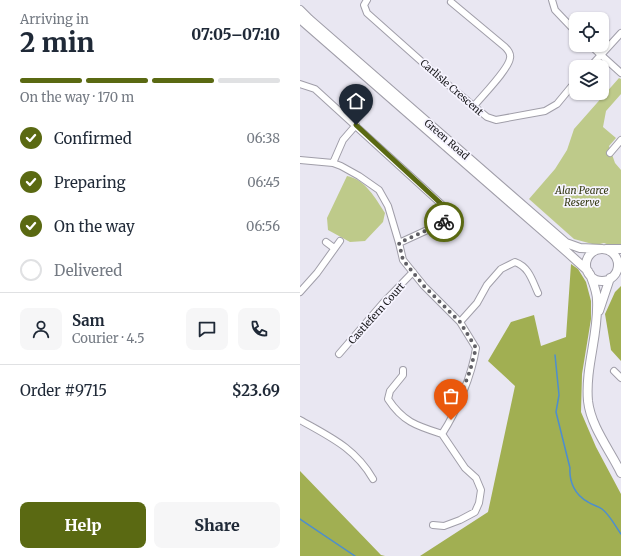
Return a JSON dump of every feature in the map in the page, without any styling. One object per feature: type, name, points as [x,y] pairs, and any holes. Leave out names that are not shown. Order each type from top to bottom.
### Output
[{"type":"main road","name":"Green Road","points":[[300,10],[566,243],[580,248],[621,249]]},
{"type":"main road","name":"Green Road","points":[[300,19],[588,272]]},
{"type":"main road","points":[[596,319],[618,266],[617,259],[612,252],[604,249],[597,250],[589,256],[586,265],[596,292],[597,300],[596,319],[589,364],[588,401],[597,428],[620,471]]},
{"type":"main road","points":[[588,272],[594,278],[599,280],[605,280],[615,274]]},
{"type":"street","name":"Carlisle Crescent","points":[[367,0],[364,5],[367,12],[440,78],[487,117],[496,120],[545,111],[557,104],[569,89]]},
{"type":"street","points":[[552,0],[555,10],[569,25]]},
{"type":"street","points":[[451,2],[509,51],[510,58],[505,70],[474,106]]},
{"type":"street","points":[[597,60],[621,33]]},
{"type":"street","points":[[597,52],[621,73]]},
{"type":"street","points":[[300,84],[315,90],[356,125],[450,212],[451,217],[447,221],[399,243]]},
{"type":"street","points":[[333,163],[343,140],[356,125]]},
{"type":"street","points":[[610,154],[621,140]]},
{"type":"street","points":[[300,160],[333,163],[350,170],[379,190],[388,206],[403,260],[424,286],[460,322],[476,348],[470,371],[451,420],[442,434]]},
{"type":"street","points":[[300,292],[317,273],[340,241]]},
{"type":"street","points":[[326,242],[334,248]]},
{"type":"street","points":[[460,322],[477,304],[487,285],[501,269],[515,262],[522,264],[530,273],[538,293]]},
{"type":"street","name":"Castlefern Court","points":[[339,354],[383,303],[413,272]]},
{"type":"street","points":[[300,282],[305,286]]},
{"type":"street","points":[[403,370],[403,375],[390,391],[388,400],[404,418],[424,428],[442,434],[464,468],[476,478],[481,490],[479,503],[475,512],[444,526],[433,525]]},
{"type":"street","points":[[614,371],[621,378]]},
{"type":"street","points":[[300,420],[342,444],[364,464],[374,480]]},
{"type":"street","points":[[300,424],[340,447],[367,470]]},
{"type":"green space","name":"Alan Pearce Reserve","points":[[619,78],[621,79],[621,94],[606,111],[603,127],[616,138],[609,146],[615,163],[621,170],[621,245],[612,246],[604,243],[596,245],[574,239],[529,199],[555,169],[567,150],[574,129],[600,100],[609,100],[609,89]]},
{"type":"green space","points":[[347,176],[365,185],[385,213],[383,222],[365,241],[350,242],[328,230],[327,218]]},
{"type":"green space","points":[[571,264],[578,269],[586,282],[591,301],[591,319],[582,374],[581,412],[596,447],[621,494],[621,556],[420,556],[488,512],[515,386],[488,361],[511,322],[534,315],[541,346],[566,337]]},
{"type":"green space","points":[[621,286],[621,361],[611,350],[605,314],[615,292]]},
{"type":"green space","points":[[300,471],[381,555],[385,556],[300,556]]},
{"type":"waterway","points":[[555,355],[559,395],[556,412],[570,468],[572,483],[576,492],[583,499],[605,511],[621,534]]},
{"type":"waterway","points":[[300,519],[355,556]]},
{"type":"way so far","points":[[444,222],[399,243],[403,260],[424,286],[460,322],[476,348],[470,371],[451,420]]},
{"type":"route","points":[[356,125],[450,212],[451,217],[444,222]]}]
